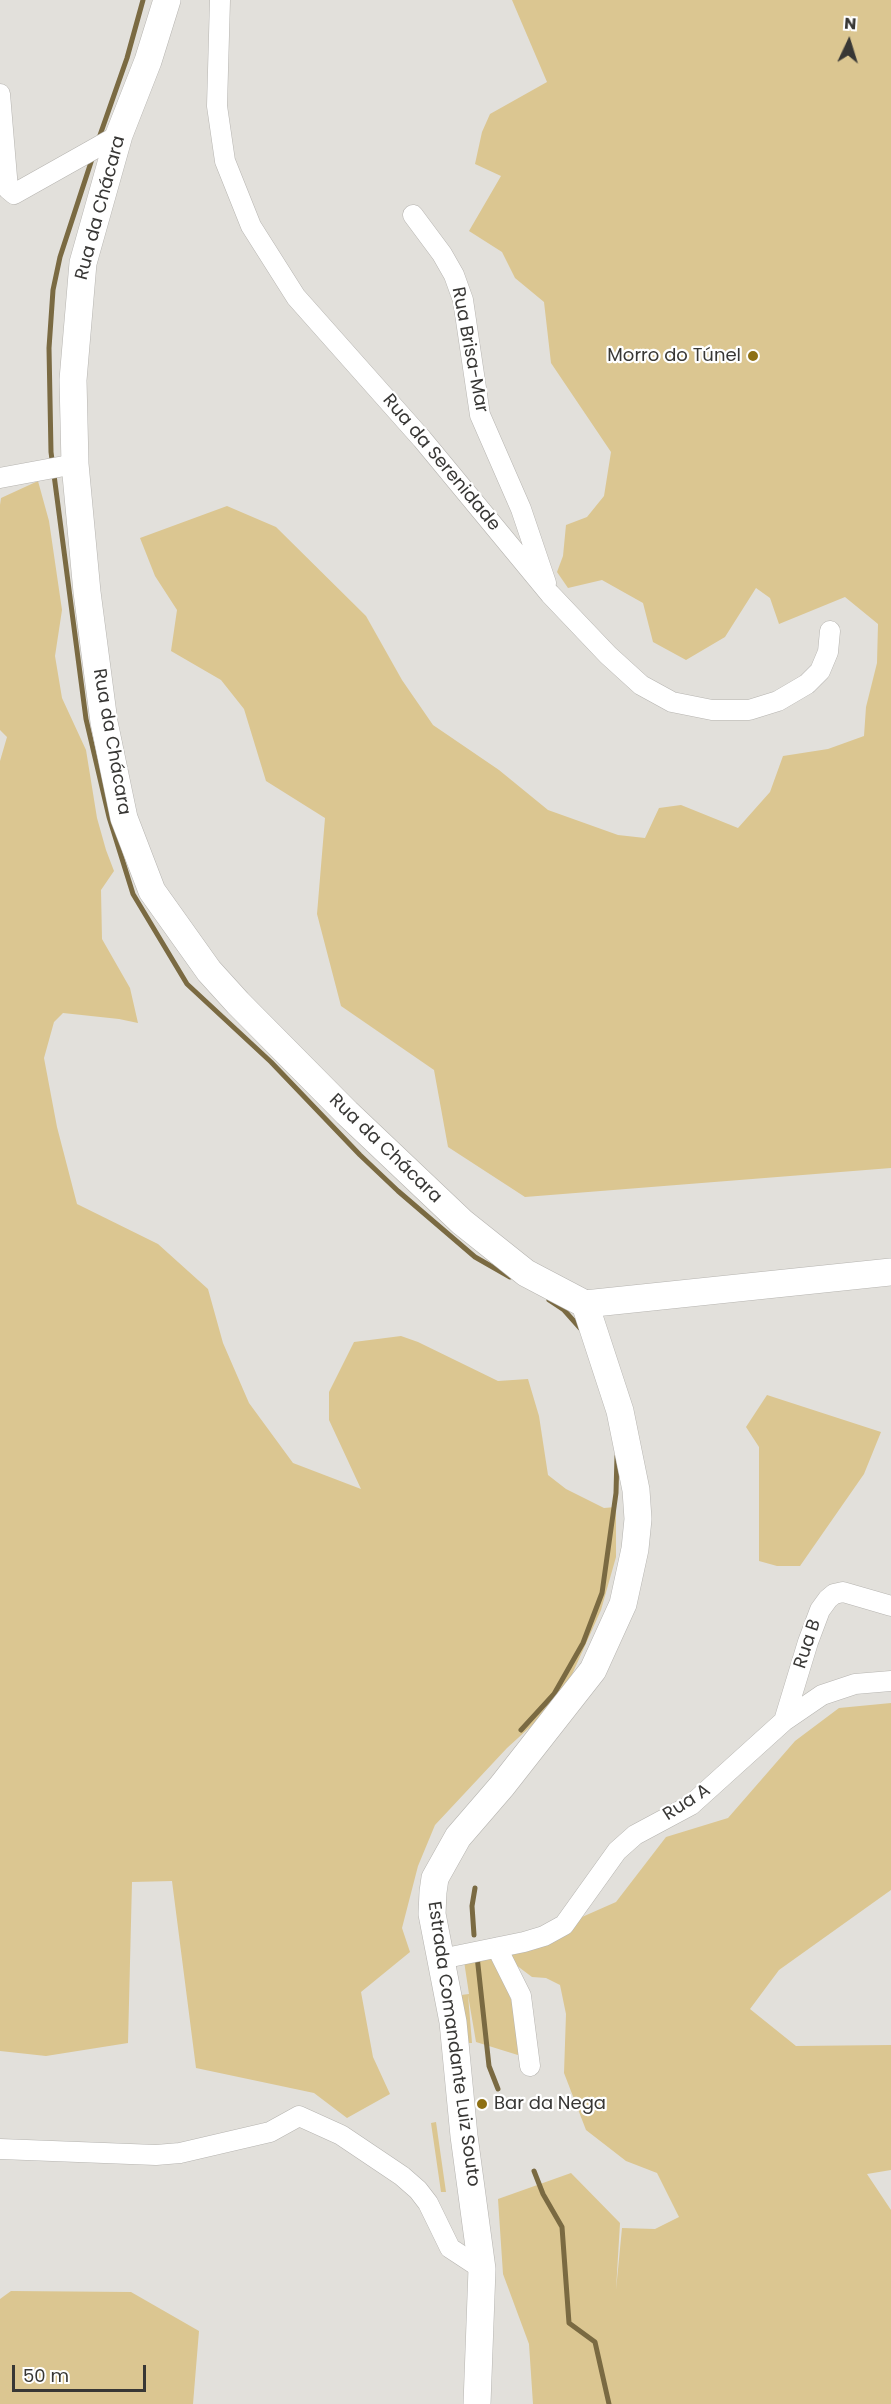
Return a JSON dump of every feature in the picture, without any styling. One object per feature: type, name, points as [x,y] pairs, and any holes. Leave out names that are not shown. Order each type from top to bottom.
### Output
[{"type":"street","name":"Rua da Chácara","points":[[167,0],[148,61],[119,135],[83,263],[76,323],[73,380],[75,464],[87,592],[104,722],[124,818],[152,891],[209,971],[355,1121],[462,1222],[526,1272],[585,1304]]},
{"type":"street","name":"Rua da Serenidade","points":[[220,0],[217,86],[220,128],[225,161],[251,226],[296,297],[422,438],[550,594],[641,685],[672,702],[712,710],[749,710],[778,701],[807,684],[820,671],[828,652],[830,631]]},
{"type":"street","points":[[0,94],[8,189],[5,196]]},
{"type":"street","points":[[5,196],[19,193],[119,135]]},
{"type":"street","name":"Rua Brisa-Mar","points":[[413,215],[454,275],[463,300],[480,415],[521,509],[550,594]]},
{"type":"street","points":[[0,478],[75,464]]},
{"type":"street","points":[[585,1304],[891,1272]]},
{"type":"street","name":"Estrada Comandante Luiz Souto","points":[[477,2404],[482,2269],[464,2136],[453,2022],[432,1914],[435,1878],[458,1838],[593,1670],[623,1604],[630,1578],[638,1519],[633,1466],[620,1411],[585,1304]]},
{"type":"street","name":"Rua B","points":[[784,1721],[819,1610],[828,1599],[834,1594],[843,1592],[891,1606]]},
{"type":"street","name":"Rua A","points":[[441,1959],[544,1936],[564,1925],[617,1851],[635,1835],[691,1805],[784,1721],[822,1695],[855,1684],[891,1681]]},
{"type":"street","points":[[500,1947],[501,1956],[521,1996],[530,2066]]},
{"type":"street","points":[[0,2149],[156,2155],[180,2153],[270,2132],[299,2116],[341,2135],[396,2172],[418,2190],[428,2203],[450,2248],[482,2269]]},
{"type":"shaded area","points":[[512,0],[891,0],[891,1168],[525,1197],[448,1147],[434,1070],[341,1006],[317,914],[325,818],[266,781],[244,709],[221,680],[171,651],[177,610],[155,576],[140,538],[227,506],[276,527],[366,616],[402,680],[433,725],[499,770],[548,810],[618,835],[645,838],[659,808],[681,805],[738,828],[770,792],[783,756],[828,749],[864,736],[866,707],[877,663],[878,624],[845,597],[779,624],[770,598],[756,588],[725,637],[686,660],[653,642],[643,603],[602,580],[568,588],[557,572],[563,556],[566,525],[587,517],[604,496],[611,452],[551,363],[544,302],[515,278],[502,252],[469,231],[501,176],[475,164],[482,132],[490,114],[547,82]]},
{"type":"shaded area","points":[[38,481],[49,521],[62,610],[55,656],[62,698],[86,750],[97,818],[114,871],[101,890],[102,939],[130,988],[138,1023],[63,1013],[54,1022],[44,1058],[57,1127],[77,1204],[158,1244],[208,1289],[223,1343],[249,1403],[293,1463],[361,1489],[329,1420],[329,1392],[354,1342],[401,1336],[498,1381],[528,1379],[539,1416],[548,1475],[566,1489],[604,1508],[616,1507],[616,1557],[601,1610],[561,1699],[507,1748],[435,1825],[418,1866],[402,1928],[410,1952],[361,1992],[373,2057],[390,2094],[347,2118],[314,2093],[196,2068],[172,1881],[132,1882],[128,2043],[46,2056],[0,2051],[0,761],[7,737],[0,730],[0,505],[1,498]]},
{"type":"shaded area","points":[[767,1395],[881,1432],[864,1474],[800,1566],[777,1566],[759,1561],[759,1447],[746,1427]]},
{"type":"shaded area","points":[[891,1703],[891,1890],[779,1970],[750,2009],[796,2046],[891,2045],[891,2170],[867,2174],[891,2210],[891,2404],[533,2404],[529,2344],[503,2274],[498,2199],[571,2173],[620,2223],[616,2290],[622,2228],[655,2229],[679,2217],[657,2173],[626,2161],[586,2130],[564,2073],[566,2014],[560,1985],[546,1978],[532,1977],[516,1965],[505,1951],[616,1902],[666,1837],[728,1818],[795,1741],[839,1708]]},
{"type":"shaded area","points":[[490,1956],[503,1979],[512,2002],[521,2056],[476,2042],[468,1995],[472,2043],[465,2043],[461,1995],[469,1994],[464,1961]]},
{"type":"shaded area","points":[[436,2122],[446,2192],[441,2192],[431,2123]]},
{"type":"shaded area","points":[[11,2291],[131,2292],[199,2331],[193,2404],[0,2404],[0,2299]]},
{"type":"waterway","points":[[99,138],[127,58],[143,0]]},
{"type":"waterway","points":[[93,156],[60,257],[53,290],[49,348],[51,452],[86,719],[109,817],[133,894],[187,984],[271,1062],[360,1155],[398,1191],[475,1257],[510,1277]]},
{"type":"waterway","points":[[549,1300],[564,1310],[580,1328]]},
{"type":"waterway","points":[[521,1730],[554,1694],[583,1643],[602,1593],[616,1493],[617,1456]]},
{"type":"waterway","points":[[474,1935],[472,1906],[475,1888]]},
{"type":"waterway","points":[[477,1956],[489,2066],[498,2089]]},
{"type":"waterway","points":[[534,2171],[543,2194],[562,2227],[569,2323],[595,2342],[609,2404]]},
{"type":"place","name":"Morro do Túnel","points":[[753,356]]},
{"type":"place","name":"Bar da Nega","points":[[482,2104]]}]
